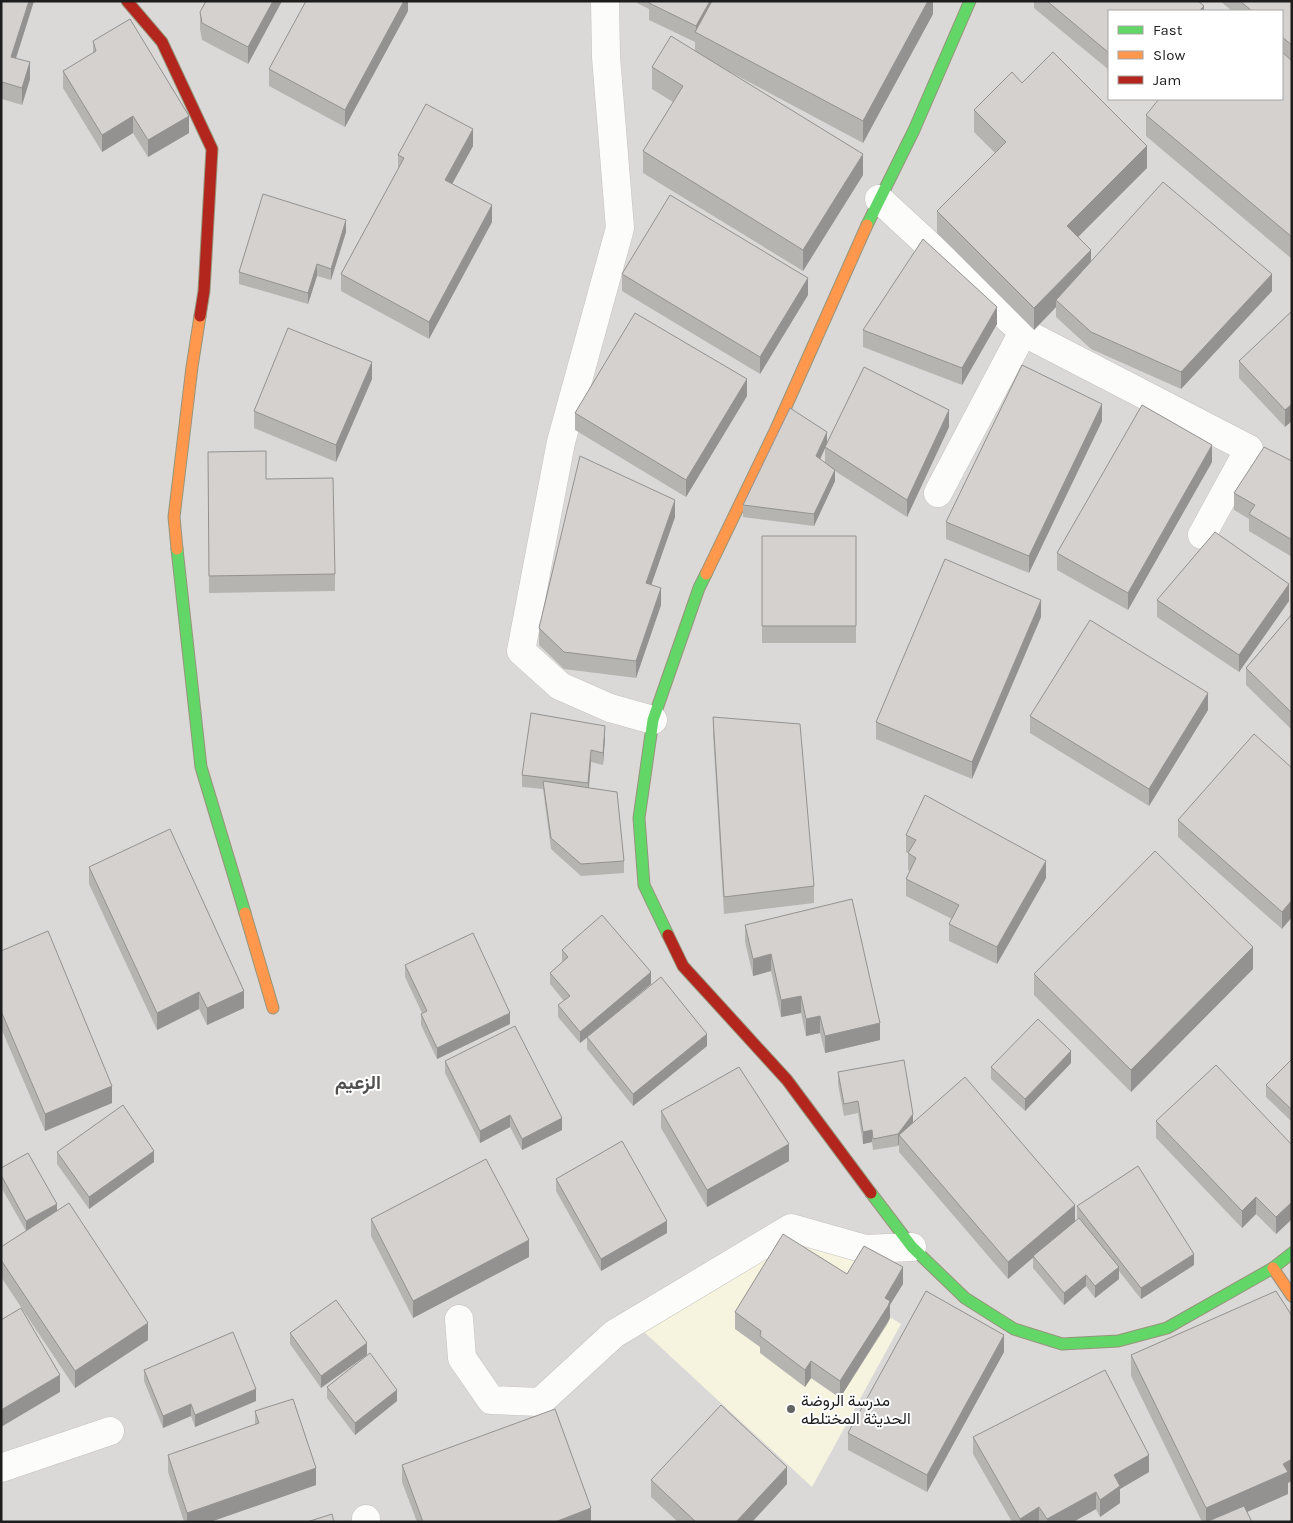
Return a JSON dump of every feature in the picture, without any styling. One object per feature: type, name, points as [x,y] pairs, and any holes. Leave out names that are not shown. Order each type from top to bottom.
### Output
[{"type":"street","points":[[127,1],[162,42],[212,148],[204,291],[192,367],[174,517],[200,767],[273,1008]]},
{"type":"street","points":[[605,1],[606,57],[620,228],[561,442],[521,651],[560,686],[610,708],[653,720]]},
{"type":"street","points":[[970,1],[914,130],[879,199],[776,430],[699,588],[653,720],[639,818],[644,885],[683,966],[787,1080],[912,1247],[965,1298],[1014,1329],[1062,1344],[1118,1341],[1167,1328],[1273,1268],[1292,1253]]},
{"type":"street","points":[[879,199],[1024,332],[1249,448],[1202,535]]},
{"type":"street","points":[[938,493],[1024,332]]},
{"type":"street","points":[[458,1319],[462,1358],[491,1400],[540,1402],[614,1334],[791,1228],[864,1249],[912,1247]]},
{"type":"street","points":[[1273,1268],[1292,1296]]},
{"type":"street","points":[[1,1468],[110,1431]]},
{"type":"shaded area","points":[[1,1],[1292,1],[1292,1522],[1,1522]]},
{"type":"shaded area","name":"مدرسة الروضة الحديثة المختلطه","points":[[790,1238],[864,1263],[903,1284],[885,1314],[901,1324],[812,1487],[643,1331]]},
{"type":"building","points":[[1,1],[29,1],[11,57],[30,62],[22,88],[2,82],[1,86]]},
{"type":"building","points":[[206,1],[273,1],[248,47],[202,23],[200,12]]},
{"type":"building","points":[[306,1],[404,1],[345,110],[269,69]]},
{"type":"building","points":[[650,1],[710,1],[696,26],[649,3]]},
{"type":"building","points":[[712,1],[928,1],[863,121],[695,32]]},
{"type":"building","points":[[1047,1],[1198,1],[1204,6],[1200,10],[1108,10],[1108,52]]},
{"type":"building","points":[[1240,1],[1292,1],[1292,45],[1283,38],[1283,10],[1251,10]]},
{"type":"building","points":[[130,19],[189,116],[148,140],[133,116],[102,135],[63,71],[96,51],[93,41]]},
{"type":"building","points":[[671,36],[863,154],[803,250],[643,151],[683,86],[652,67]]},
{"type":"building","points":[[1053,52],[1147,146],[1067,226],[1091,250],[1034,308],[937,211],[1006,142],[974,110],[1012,72],[1022,83]]},
{"type":"building","points":[[1283,53],[1292,61],[1292,237],[1146,115],[1158,100],[1283,100]]},
{"type":"building","points":[[426,104],[473,129],[445,180],[492,205],[429,322],[341,274],[404,158],[398,155]]},
{"type":"building","points":[[1163,182],[1272,274],[1181,372],[1091,332],[1056,300]]},
{"type":"building","points":[[263,194],[346,220],[331,269],[317,264],[308,293],[239,272]]},
{"type":"building","points":[[670,195],[808,278],[760,357],[622,274]]},
{"type":"building","points":[[923,239],[997,307],[962,368],[863,330]]},
{"type":"building","points":[[1292,311],[1292,404],[1285,410],[1239,361]]},
{"type":"building","points":[[635,313],[747,379],[686,480],[575,413]]},
{"type":"building","points":[[288,328],[372,362],[336,445],[254,411]]},
{"type":"building","points":[[1022,365],[1102,404],[1029,556],[946,522]]},
{"type":"building","points":[[864,367],[949,410],[907,500],[825,447]]},
{"type":"building","points":[[1142,405],[1212,445],[1128,593],[1057,553]]},
{"type":"building","points":[[790,408],[827,432],[816,456],[835,470],[814,514],[743,505]]},
{"type":"building","points":[[1264,447],[1292,461],[1292,540],[1249,514],[1255,505],[1234,493]]},
{"type":"building","points":[[266,451],[266,479],[333,478],[335,574],[209,576],[208,452]]},
{"type":"building","points":[[580,456],[675,500],[646,583],[661,588],[636,661],[564,652],[539,628]]},
{"type":"building","points":[[1215,532],[1289,584],[1239,655],[1157,600]]},
{"type":"building","points":[[762,536],[856,536],[856,626],[762,626]]},
{"type":"building","points":[[945,559],[1041,600],[972,762],[876,722]]},
{"type":"building","points":[[1292,614],[1292,713],[1246,668]]},
{"type":"building","points":[[1090,620],[1208,693],[1149,789],[1030,716]]},
{"type":"building","points":[[531,713],[605,726],[603,753],[591,750],[588,783],[522,775]]},
{"type":"building","points":[[713,717],[800,724],[814,886],[724,897]]},
{"type":"building","points":[[1254,734],[1292,768],[1292,900],[1282,912],[1178,820]]},
{"type":"building","points":[[543,781],[617,792],[624,861],[581,864],[551,838]]},
{"type":"building","points":[[925,795],[1046,861],[997,947],[949,924],[959,905],[906,879],[916,858],[908,853],[916,840],[906,835]]},
{"type":"building","points":[[170,829],[244,991],[207,1008],[199,992],[157,1013],[89,867]]},
{"type":"building","points":[[1155,851],[1253,947],[1131,1070],[1034,974]]},
{"type":"building","points":[[852,899],[880,1023],[825,1036],[820,1016],[806,1019],[801,996],[781,1000],[771,954],[753,959],[745,925]]},
{"type":"building","points":[[602,915],[651,972],[580,1032],[558,1005],[570,996],[550,973],[568,957],[562,950]]},
{"type":"building","points":[[48,931],[112,1086],[45,1114],[1,1011],[1,951]]},
{"type":"building","points":[[473,933],[510,1013],[437,1048],[421,1014],[427,1011],[405,965]]},
{"type":"building","points":[[661,977],[707,1034],[633,1094],[587,1037]]},
{"type":"building","points":[[1038,1019],[1071,1051],[1025,1099],[991,1067]]},
{"type":"building","points":[[515,1026],[562,1118],[522,1139],[510,1115],[480,1131],[445,1061]]},
{"type":"building","points":[[1292,1059],[1292,1110],[1266,1085]]},
{"type":"building","points":[[904,1060],[913,1114],[898,1134],[873,1139],[872,1130],[863,1132],[858,1101],[844,1104],[838,1072]]},
{"type":"building","points":[[1216,1065],[1292,1145],[1292,1202],[1276,1217],[1256,1197],[1242,1211],[1156,1121]]},
{"type":"building","points":[[739,1067],[789,1144],[707,1190],[661,1111]]},
{"type":"building","points":[[965,1077],[1075,1205],[1008,1262],[899,1135]]},
{"type":"building","points":[[123,1105],[154,1151],[89,1197],[57,1152]]},
{"type":"building","points":[[622,1141],[667,1221],[601,1259],[556,1179]]},
{"type":"building","points":[[28,1153],[57,1204],[26,1221],[1,1175],[1,1168]]},
{"type":"building","points":[[486,1159],[529,1240],[413,1301],[371,1219]]},
{"type":"building","points":[[1138,1166],[1194,1254],[1141,1288],[1077,1206]]},
{"type":"building","points":[[69,1203],[148,1323],[75,1371],[1,1260],[1,1247]]},
{"type":"building","points":[[1079,1218],[1119,1267],[1095,1286],[1086,1275],[1064,1293],[1033,1256]]},
{"type":"building","points":[[783,1234],[847,1274],[864,1246],[903,1267],[885,1298],[890,1301],[888,1306],[840,1381],[811,1361],[805,1370],[760,1336],[761,1331],[735,1312]]},
{"type":"building","points":[[926,1291],[1004,1335],[927,1475],[848,1433]]},
{"type":"building","points":[[1276,1291],[1292,1316],[1292,1459],[1283,1464],[1288,1472],[1206,1508],[1131,1355]]},
{"type":"building","points":[[336,1300],[367,1343],[321,1376],[290,1333]]},
{"type":"building","points":[[21,1308],[60,1375],[1,1410],[1,1320]]},
{"type":"building","points":[[233,1332],[256,1389],[195,1415],[191,1404],[163,1416],[144,1370]]},
{"type":"building","points":[[370,1353],[397,1390],[355,1423],[327,1387]]},
{"type":"building","points":[[1105,1370],[1149,1455],[1114,1475],[1120,1486],[1100,1500],[1096,1492],[1047,1519],[1039,1507],[1020,1519],[973,1437]]},
{"type":"building","points":[[293,1399],[316,1468],[187,1513],[168,1455],[259,1423],[255,1411]]},
{"type":"building","points":[[721,1405],[787,1467],[736,1522],[696,1522],[651,1480]]},
{"type":"building","points":[[555,1409],[591,1508],[555,1522],[423,1522],[402,1465]]},
{"type":"building","points":[[1244,1506],[1252,1522],[1206,1522]]},
{"type":"building","points":[[332,1514],[334,1522],[307,1522]]},
{"type":"traffic: fast","points":[[867,225],[914,130],[970,1]]},
{"type":"traffic: fast","points":[[177,549],[201,767],[245,913]]},
{"type":"traffic: fast","points":[[668,935],[644,885],[639,818],[653,720],[699,588],[706,574]]},
{"type":"traffic: fast","points":[[871,1193],[912,1247],[965,1298],[1014,1329],[1062,1344],[1118,1341],[1167,1328],[1273,1268],[1292,1253]]},
{"type":"traffic: slow","points":[[706,574],[776,429],[867,225]]},
{"type":"traffic: slow","points":[[177,549],[174,517],[200,316]]},
{"type":"traffic: slow","points":[[245,913],[273,1008]]},
{"type":"traffic: slow","points":[[1273,1268],[1292,1296]]},
{"type":"traffic: jam","points":[[127,1],[162,42],[212,149],[204,291],[200,316]]},
{"type":"traffic: jam","points":[[668,935],[683,966],[787,1080],[871,1193]]},
{"type":"place","name":"مدرسة الروضة الحديثة المختلطه","points":[[791,1409]]},
{"type":"district","name":"الزعيم","points":[[358,1082]]}]
